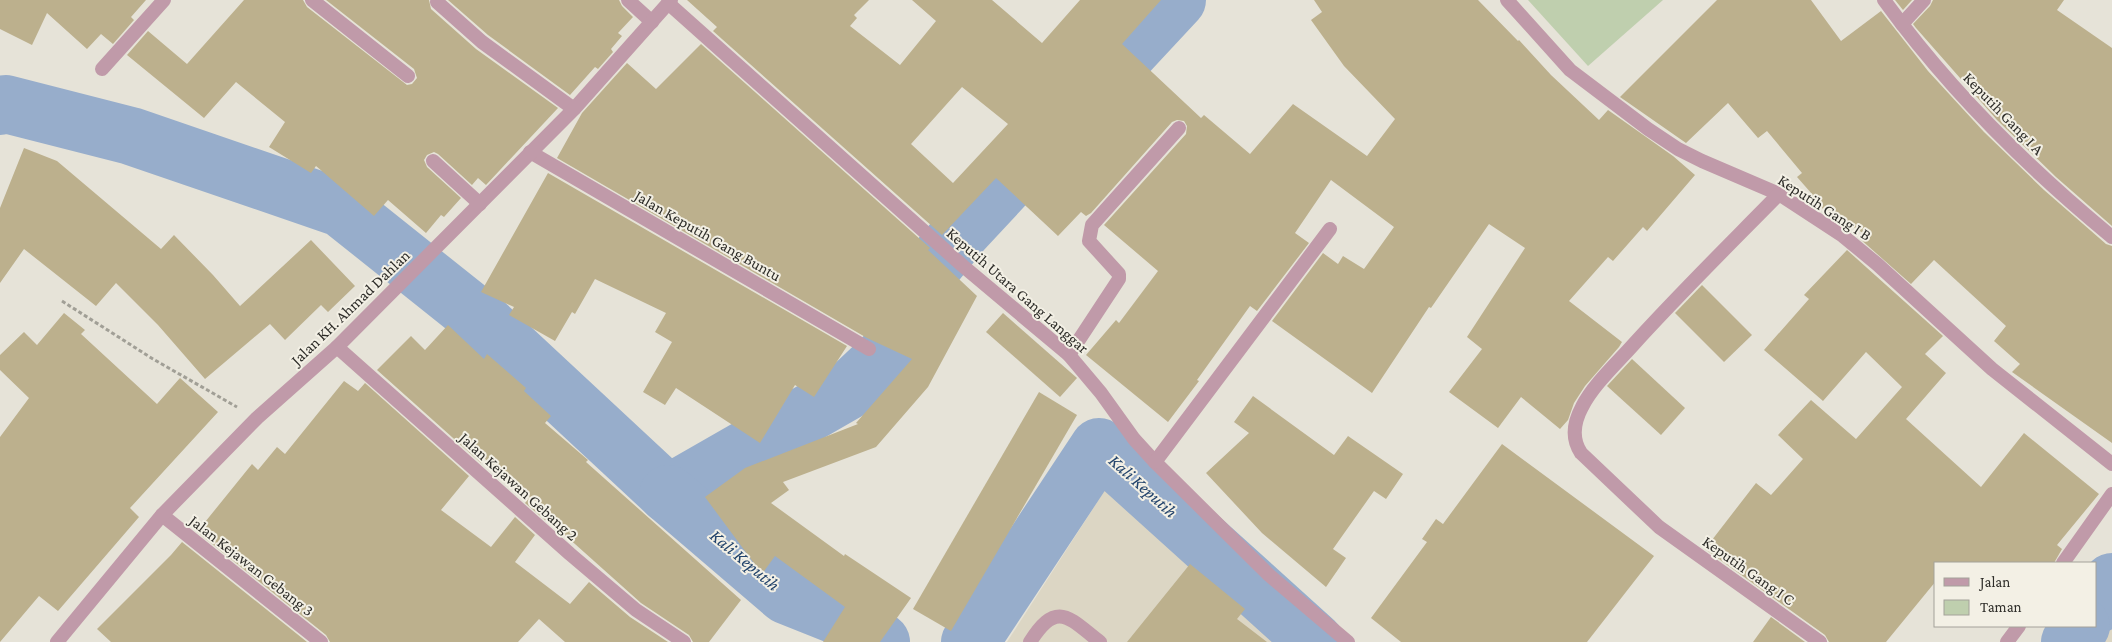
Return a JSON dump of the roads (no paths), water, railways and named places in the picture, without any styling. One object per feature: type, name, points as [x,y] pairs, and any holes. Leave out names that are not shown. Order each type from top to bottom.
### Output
[{"type":"street","points":[[102,69],[164,0]]},
{"type":"street","points":[[312,0],[408,76]]},
{"type":"street","points":[[628,0],[652,22]]},
{"type":"street","name":"Keputih Gang I B","points":[[1506,0],[1570,70],[1648,129],[1702,162],[1779,194],[1843,236],[1992,369],[2112,464]]},
{"type":"street","name":"Keputih Gang I A","points":[[1884,0],[1979,115],[2058,192],[2112,237]]},
{"type":"street","points":[[1902,24],[1924,0]]},
{"type":"street","points":[[437,2],[482,42],[574,109]]},
{"type":"street","name":"Jalan KH. Ahmad Dahlan","points":[[58,642],[162,516],[257,418],[337,347],[436,249],[574,109],[670,2]]},
{"type":"street","name":"Keputih Utara Gang Langgar","points":[[670,2],[929,236],[1069,355],[1155,462],[1269,575],[1348,642]]},
{"type":"street","points":[[1069,355],[1119,280],[1119,274],[1089,241],[1092,224],[1179,128]]},
{"type":"street","name":"Jalan Keputih Gang Buntu","points":[[530,152],[869,349]]},
{"type":"street","points":[[433,161],[480,204]]},
{"type":"street","name":"Keputih Gang I C","points":[[1779,194],[1671,302],[1605,376],[1582,406],[1577,417],[1574,433],[1576,446],[1580,454],[1659,527],[1820,642]]},
{"type":"street","points":[[1155,462],[1330,229]]},
{"type":"street","name":"Jalan Kejawan Gebang 2","points":[[337,347],[570,554],[636,610],[684,642]]},
{"type":"street","points":[[2064,562],[2112,494]]},
{"type":"street","name":"Jalan Kejawan Gebang 3","points":[[162,516],[321,642]]},
{"type":"street","points":[[1030,642],[1050,618],[1056,616],[1066,616],[1100,642]]},
{"type":"street","points":[[2007,642],[2018,627]]},
{"type":"waterway","points":[[0,106],[6,104],[131,136],[341,208],[479,318],[668,494],[849,390],[887,354],[920,282],[962,231],[1177,0]]},
{"type":"waterway","name":"Kali Keputih","points":[[970,642],[1099,447],[1315,642]]},
{"type":"waterway","name":"Kali Keputih","points":[[668,494],[786,595],[856,623],[881,642]]},
{"type":"waterway","name":"Kali Keputih","points":[[2097,604],[2112,582]]},
{"type":"waterway","name":"Kali Keputih","points":[[2070,642],[2080,627]]}]
